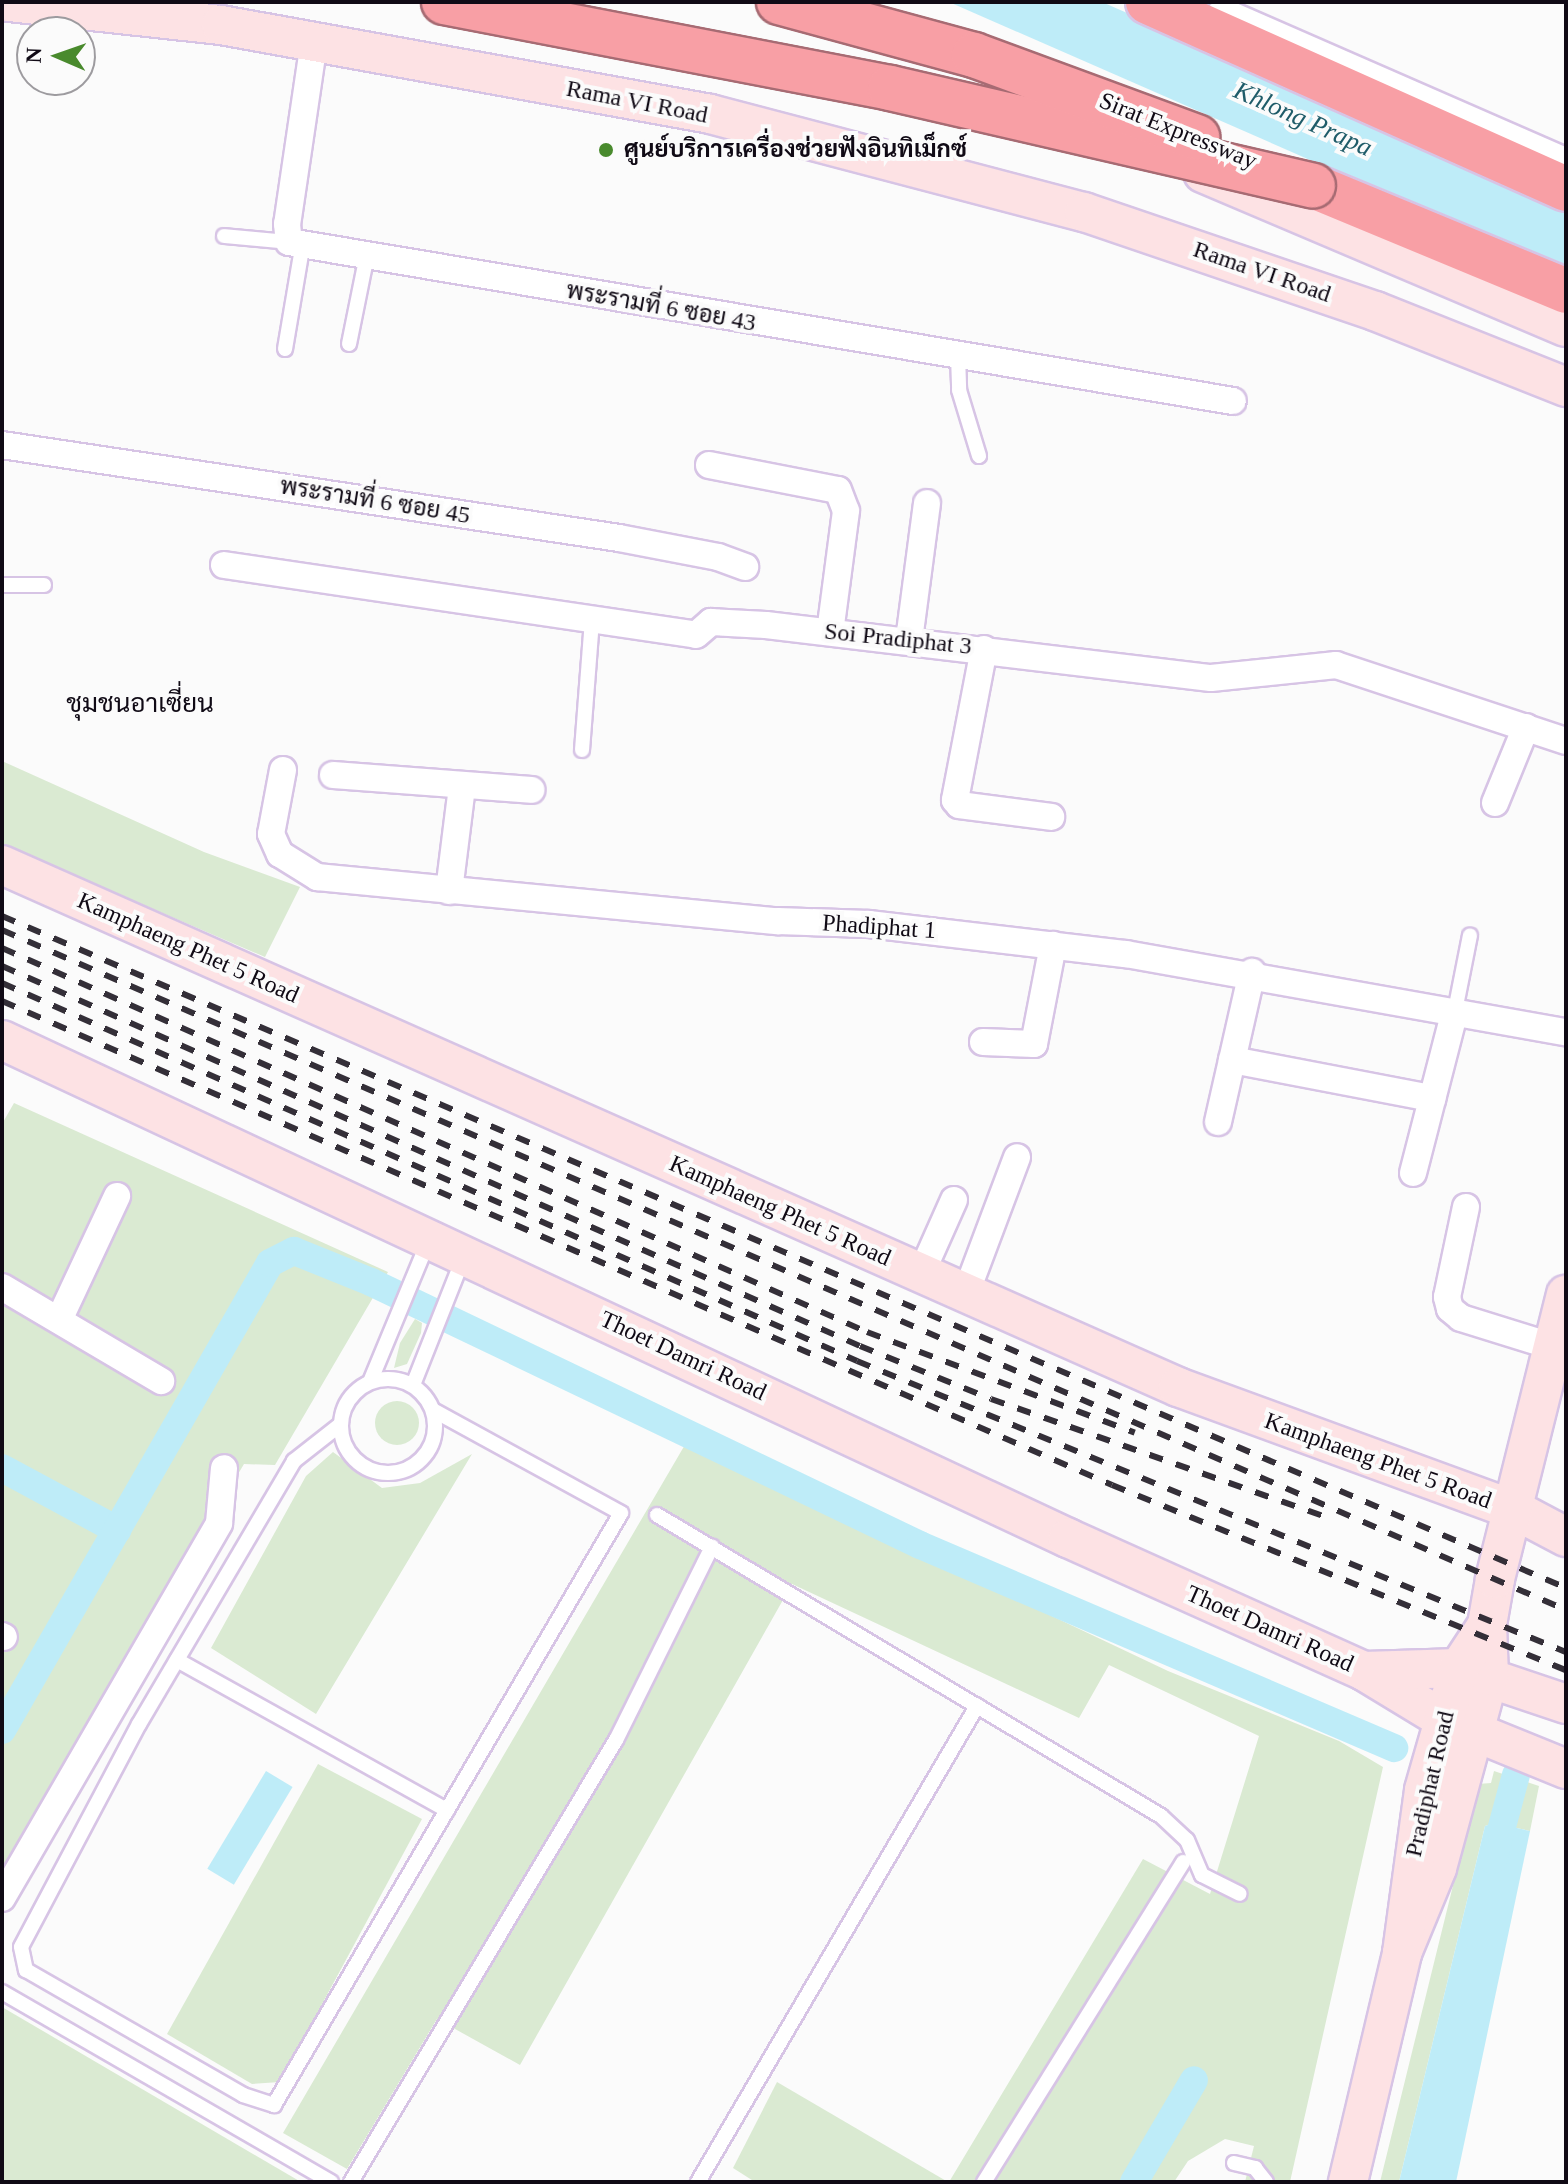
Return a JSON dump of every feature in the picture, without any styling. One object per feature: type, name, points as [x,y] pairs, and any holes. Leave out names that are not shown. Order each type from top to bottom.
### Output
[{"type":"highway","points":[[444,2],[890,88],[1313,186]]},
{"type":"highway","name":"Sirat Expressway","points":[[779,2],[1060,85],[1566,291]]},
{"type":"highway","points":[[1148,2],[1566,189]]},
{"type":"street","name":"Rama VI Road","points":[[9,2],[107,10],[314,42],[710,114],[1084,212],[1375,311],[1566,387]]},
{"type":"street","points":[[825,2],[1317,225],[1566,327]]},
{"type":"street","points":[[1209,4],[1566,161]]},
{"type":"street","points":[[296,242],[287,224],[314,42]]},
{"type":"street","name":"พระรามที่ 6 ซอย 43","points":[[296,242],[1233,401]]},
{"type":"street","name":"พระรามที่ 6 ซอย 45","points":[[2,445],[619,538],[718,557],[745,567]]},
{"type":"street","points":[[709,465],[838,490],[846,511],[830,632]]},
{"type":"street","points":[[909,640],[927,503]]},
{"type":"street","name":"Soi Pradiphat 3","points":[[224,565],[696,635],[711,622],[909,640],[1211,678],[1336,665],[1566,741]]},
{"type":"street","points":[[984,649],[955,800],[959,805],[1051,817]]},
{"type":"street","points":[[1495,803],[1526,727]]},
{"type":"street","name":"Phadiphat 1","points":[[283,770],[271,834],[280,854],[295,867],[317,877],[778,921],[869,924],[1053,945],[1252,972],[1566,1032]]},
{"type":"street","points":[[333,775],[531,790]]},
{"type":"street","points":[[449,891],[462,786]]},
{"type":"street","name":"Kamphaeng Phet 5 Road","points":[[2,865],[1178,1387],[1515,1510],[1562,1535]]},
{"type":"street","points":[[983,1042],[1034,1044],[1053,945]]},
{"type":"street","points":[[1218,1122],[1252,972]]},
{"type":"street","points":[[1413,1173],[1455,1011]]},
{"type":"street","name":"Thoet Damri Road","points":[[2,1040],[1068,1538],[1364,1671],[1458,1724],[1566,1769]]},
{"type":"street","points":[[1232,1060],[1432,1098]]},
{"type":"street","points":[[966,1293],[1017,1157]]},
{"type":"street","points":[[59,1320],[117,1196]]},
{"type":"street","points":[[921,1274],[954,1200]]},
{"type":"street","points":[[1466,1207],[1447,1297],[1450,1309],[1461,1318],[1554,1347]]},
{"type":"street","points":[[2,1287],[161,1381]]},
{"type":"street","name":"Pradiphat Road","points":[[1348,2182],[1402,1953],[1412,1856],[1458,1724],[1487,1625],[1566,1295]]},
{"type":"street","points":[[2,1898],[219,1523],[224,1468]]},
{"type":"street","name":"Thoet Damri Road","points":[[1364,1671],[1474,1672],[1566,1704]]},
{"type":"lane","points":[[224,236],[296,242],[285,349]]},
{"type":"lane","points":[[349,344],[367,255]]},
{"type":"lane","points":[[958,356],[959,390],[979,456]]},
{"type":"lane","points":[[2,585],[44,585]]},
{"type":"lane","points":[[582,750],[592,619]]},
{"type":"lane","points":[[1455,1011],[1470,935]]},
{"type":"lane","points":[[370,1382],[430,1239]]},
{"type":"lane","points":[[413,1385],[464,1254]]},
{"type":"lane","points":[[341,1424],[294,1461],[177,1660],[21,1947],[26,1970],[243,2095],[274,2105],[621,1513],[433,1410],[413,1385],[384,1378],[370,1382],[349,1398],[341,1424],[342,1439],[359,1464],[387,1474],[416,1465],[434,1441],[433,1410]]},
{"type":"lane","points":[[657,1515],[1161,1816],[1187,1840],[1202,1875],[1240,1894]]},
{"type":"lane","points":[[351,2182],[616,1740],[712,1547]]},
{"type":"lane","points":[[177,1660],[447,1810]]},
{"type":"lane","points":[[698,2182],[977,1706]]},
{"type":"lane","points":[[984,2182],[1183,1862]]},
{"type":"lane","points":[[2,1992],[331,2182]]},
{"type":"lane","points":[[1234,2163],[1255,2168],[1266,2182]]},
{"type":"green space","points":[[2,761],[204,852],[300,887],[265,957],[2,844]]},
{"type":"green space","points":[[14,1103],[388,1272],[275,1465],[244,1464],[2,1871],[2,1124]]},
{"type":"green space","points":[[415,1319],[422,1323],[421,1333],[407,1364],[394,1368],[400,1343]]},
{"type":"green space","points":[[397,1401],[413,1407],[419,1423],[413,1439],[397,1445],[381,1439],[375,1423],[381,1407]]},
{"type":"green space","points":[[686,1443],[1168,1671],[1339,1741],[1383,1767],[1290,2182],[1245,2182],[1254,2146],[1225,2139],[1188,2161],[1174,2182],[949,2182],[1143,1859],[1210,1894],[1259,1736],[1109,1665],[1079,1718],[792,1584],[520,2065],[437,2019],[347,2169],[283,2133]]},
{"type":"green space","points":[[333,1452],[382,1488],[420,1483],[472,1454],[316,1714],[211,1648],[306,1476]]},
{"type":"green space","points":[[318,1764],[422,1819],[280,2082],[252,2084],[167,2034]]},
{"type":"green space","points":[[1494,1771],[1539,1786],[1530,1831],[1494,1823],[1485,1826],[1399,2182],[1380,2182],[1478,1784],[1491,1783]]},
{"type":"green space","points":[[2,2007],[301,2182],[2,2182]]},
{"type":"green space","points":[[777,2082],[948,2182],[755,2182],[733,2168]]},
{"type":"water","name":"Khlong Prapa","points":[[949,2],[1102,2],[1566,205],[1566,272]]},
{"type":"water","points":[[266,1771],[293,1787],[234,1885],[207,1869]]},
{"type":"water","points":[[1494,1823],[1530,1831],[1456,2182],[1399,2182],[1485,1826]]},
{"type":"waterway","points":[[2,1730],[270,1263],[294,1251],[371,1282],[920,1545],[1394,1748]]},
{"type":"waterway","points":[[2,1468],[117,1530]]},
{"type":"waterway","points":[[1493,1860],[1516,1775]]},
{"type":"waterway","points":[[1134,2182],[1194,2080]]},
{"type":"railway","points":[[2,916],[1566,1588]]},
{"type":"railway","points":[[2,930],[1566,1610]]},
{"type":"railway","points":[[2,948],[867,1332],[1135,1433]]},
{"type":"railway","points":[[2,966],[860,1346],[991,1399],[1327,1517]]},
{"type":"railway","points":[[2,983],[857,1361],[1566,1652]]},
{"type":"railway","points":[[2,1001],[1112,1485],[1566,1670]]},
{"type":"place","name":"ศูนย์บริการเครื่องช่วยฟังอินทิเม็กซ์","points":[[606,150]]},
{"type":"district","name":"ชุมชนอาเซี่ยน","points":[[140,704]]}]
